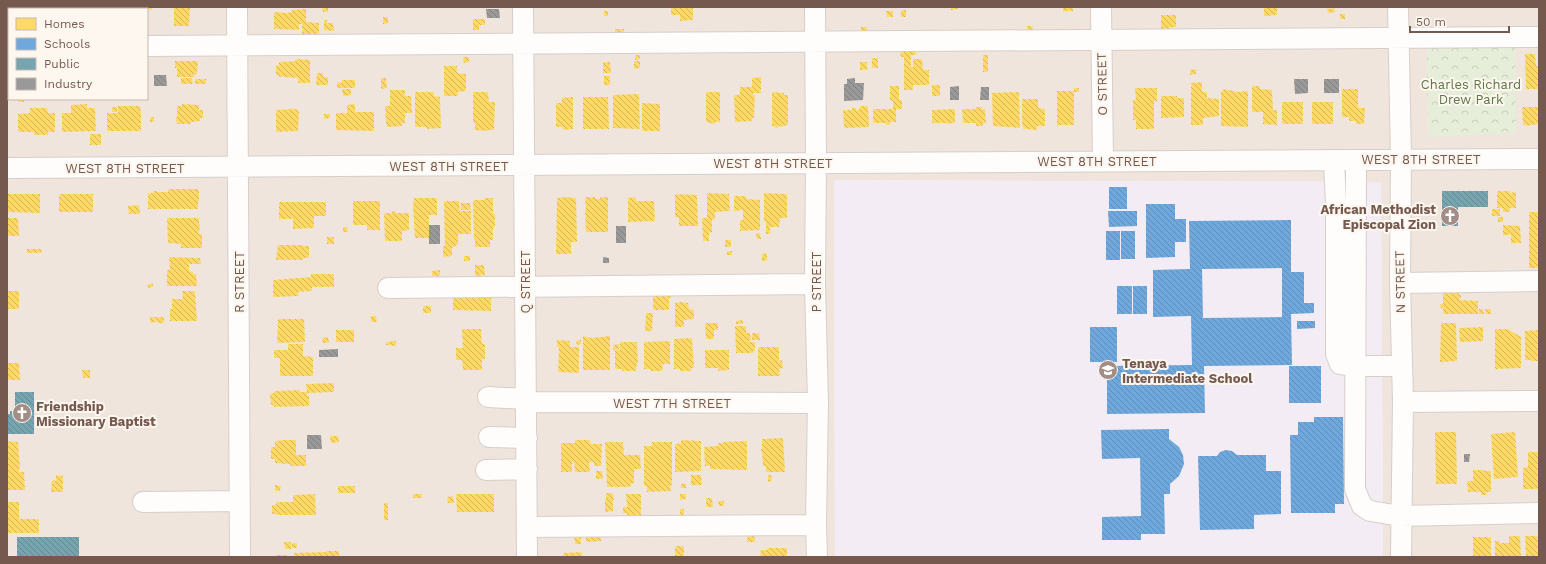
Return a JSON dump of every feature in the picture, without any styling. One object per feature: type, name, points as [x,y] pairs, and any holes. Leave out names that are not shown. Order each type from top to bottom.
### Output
[{"type":"street","name":"R STREET","points":[[237,7],[240,557]]},
{"type":"street","name":"Q STREET","points":[[523,7],[528,557]]},
{"type":"street","name":"P STREET","points":[[815,7],[815,284],[818,403],[816,525],[817,557]]},
{"type":"street","name":"O STREET","points":[[1101,7],[1103,161]]},
{"type":"street","name":"N STREET","points":[[1398,7],[1401,159],[1400,283],[1403,402],[1400,516],[1401,557]]},
{"type":"street","points":[[148,46],[1539,37]]},
{"type":"street","name":"WEST 8TH STREET","points":[[7,168],[1539,159]]},
{"type":"street","points":[[1334,160],[1336,205],[1336,354],[1340,364],[1355,366],[1402,366]]},
{"type":"street","points":[[1356,160],[1355,489],[1362,506],[1370,511],[1400,516],[1539,513]]},
{"type":"street","points":[[1400,283],[1539,281]]},
{"type":"street","points":[[388,288],[815,284]]},
{"type":"street","name":"WEST 7TH STREET","points":[[488,397],[526,401],[818,403]]},
{"type":"street","points":[[1403,402],[1539,401]]},
{"type":"street","points":[[489,437],[527,438]]},
{"type":"street","points":[[486,470],[527,469]]},
{"type":"street","points":[[143,502],[240,501]]},
{"type":"street","points":[[527,527],[816,525]]},
{"type":"shaded area","points":[[7,7],[1539,7],[1539,557],[1383,557],[1381,182],[834,180],[835,557],[7,557]]},
{"type":"shaded area","name":"Tenaya Intermediate School","points":[[834,180],[1381,182],[1383,557],[835,557]]},
{"type":"green space","name":"Charles Richard Drew Park","points":[[1515,47],[1516,133],[1428,137],[1427,48]]},
{"type":"building: Homes","points":[[152,7],[152,10],[148,10],[148,8],[142,8]]},
{"type":"building: Homes","points":[[174,7],[190,7],[189,26],[174,26]]},
{"type":"building: Homes","points":[[322,7],[328,7],[328,12],[323,12]]},
{"type":"building: Homes","points":[[671,7],[693,7],[693,20],[680,21],[680,15],[671,15]]},
{"type":"building: Homes","points":[[951,7],[957,7],[958,9],[951,10]]},
{"type":"building: Homes","points":[[1063,7],[1073,7],[1073,11],[1063,11]]},
{"type":"building: Homes","points":[[1264,7],[1277,7],[1277,15],[1264,16]]},
{"type":"building: Homes","points":[[1334,8],[1335,12],[1328,13],[1327,9]]},
{"type":"building: Homes","points":[[306,9],[306,22],[319,23],[319,36],[302,36],[302,24],[299,24],[299,30],[274,29],[274,12],[287,13],[292,12],[292,10]]},
{"type":"building: Homes","points":[[901,10],[906,10],[906,17],[901,17]]},
{"type":"building: Homes","points":[[604,11],[608,11],[608,16],[604,16]]},
{"type":"building: Homes","points":[[886,11],[893,11],[893,17],[887,17]]},
{"type":"building: Homes","points":[[1340,14],[1345,14],[1345,19],[1340,19]]},
{"type":"building: Homes","points":[[1161,15],[1176,15],[1176,27],[1169,27],[1169,30],[1161,29]]},
{"type":"building: Homes","points":[[383,17],[388,17],[388,23],[383,24]]},
{"type":"building: Homes","points":[[473,19],[485,19],[485,25],[479,25],[479,30],[473,30]]},
{"type":"building: Homes","points":[[324,20],[327,20],[327,23],[333,23],[334,31],[324,30]]},
{"type":"building: Homes","points":[[1027,26],[1033,26],[1032,31],[1027,31]]},
{"type":"building: Homes","points":[[861,27],[867,27],[867,34],[861,35]]},
{"type":"building: Homes","points":[[615,29],[624,29],[624,35],[615,35]]},
{"type":"building: Homes","points":[[906,49],[916,49],[916,55],[911,55],[911,67],[913,67],[913,59],[922,59],[923,70],[929,70],[929,85],[913,85],[913,90],[904,90],[904,57],[901,57],[900,53],[902,53],[902,51],[906,51]]},
{"type":"building: Homes","points":[[1525,54],[1535,54],[1536,66],[1539,66],[1539,89],[1526,89]]},
{"type":"building: Homes","points":[[635,55],[640,55],[640,59],[635,60]]},
{"type":"building: Homes","points":[[983,55],[988,55],[988,72],[983,72]]},
{"type":"building: Homes","points":[[463,57],[469,57],[469,62],[464,63]]},
{"type":"building: Homes","points":[[872,58],[878,58],[878,68],[872,68]]},
{"type":"building: Homes","points":[[295,59],[310,60],[310,83],[298,83],[298,78],[283,76],[279,77],[279,75],[276,75],[276,65],[279,66],[279,62],[296,61]]},
{"type":"building: Homes","points":[[175,61],[198,61],[197,74],[194,74],[195,77],[177,77]]},
{"type":"building: Homes","points":[[634,61],[640,61],[640,68],[634,69]]},
{"type":"building: Homes","points":[[603,62],[610,62],[611,73],[603,73]]},
{"type":"building: Homes","points":[[860,62],[867,62],[867,70],[860,70]]},
{"type":"building: Homes","points":[[444,66],[457,66],[457,73],[466,74],[466,91],[458,92],[458,96],[444,96]]},
{"type":"building: Homes","points":[[1196,69],[1196,74],[1190,75],[1190,70]]},
{"type":"building: Homes","points":[[317,73],[323,73],[323,77],[328,77],[328,85],[316,85]]},
{"type":"building: Homes","points":[[604,76],[610,76],[610,85],[604,85]]},
{"type":"building: Homes","points":[[761,77],[761,93],[753,93],[753,95],[755,95],[754,118],[752,118],[752,121],[735,122],[734,95],[740,95],[740,87],[752,87],[752,78]]},
{"type":"building: Homes","points":[[181,78],[192,78],[193,84],[181,84]]},
{"type":"building: Homes","points":[[381,78],[386,78],[387,88],[381,89]]},
{"type":"building: Homes","points":[[195,79],[206,79],[206,84],[195,84]]},
{"type":"building: Homes","points":[[342,80],[355,80],[355,88],[337,88],[337,82],[342,83]]},
{"type":"building: Homes","points":[[1202,82],[1202,92],[1207,92],[1207,98],[1219,99],[1219,116],[1203,118],[1203,125],[1191,125],[1191,83]]},
{"type":"building: Homes","points":[[932,85],[940,85],[940,96],[932,96]]},
{"type":"building: Homes","points":[[890,86],[899,86],[899,100],[902,100],[902,109],[896,109],[896,122],[890,122],[890,125],[887,125],[886,123],[873,123],[873,109],[893,109],[893,101],[890,100]]},
{"type":"building: Homes","points":[[1252,86],[1260,86],[1260,89],[1272,90],[1273,110],[1277,110],[1277,125],[1263,124],[1263,112],[1252,112]]},
{"type":"building: Homes","points":[[1074,88],[1079,88],[1079,92],[1074,92]]},
{"type":"building: Homes","points":[[1135,88],[1157,88],[1157,101],[1154,101],[1154,129],[1136,129],[1136,120],[1133,120],[1133,100],[1136,100]]},
{"type":"building: Homes","points":[[342,89],[351,89],[351,95],[343,96]]},
{"type":"building: Homes","points":[[1224,89],[1238,92],[1248,91],[1248,127],[1221,126],[1221,92]]},
{"type":"building: Homes","points":[[1342,89],[1358,89],[1358,108],[1365,108],[1364,124],[1356,124],[1356,121],[1349,121],[1349,117],[1342,117]]},
{"type":"building: Homes","points":[[390,90],[405,90],[405,96],[411,96],[412,113],[405,113],[405,123],[402,123],[402,126],[387,127],[385,106],[390,106]]},
{"type":"building: Homes","points":[[1057,91],[1074,91],[1074,125],[1057,125]]},
{"type":"building: Homes","points":[[415,92],[434,92],[434,96],[440,97],[441,128],[427,129],[427,127],[415,127]]},
{"type":"building: Homes","points":[[473,92],[488,92],[489,102],[495,102],[494,130],[475,130],[475,123],[473,123]]},
{"type":"building: Homes","points":[[706,92],[720,92],[720,122],[715,122],[715,124],[706,122]]},
{"type":"building: Homes","points":[[772,92],[784,93],[784,95],[788,95],[788,125],[783,126],[784,127],[778,126],[778,128],[776,128],[775,126],[772,126]]},
{"type":"building: Homes","points":[[1019,92],[1020,128],[993,126],[992,93]]},
{"type":"building: Homes","points":[[639,94],[640,129],[613,128],[613,95]]},
{"type":"building: Homes","points":[[1161,96],[1177,96],[1177,98],[1184,98],[1184,117],[1161,118]]},
{"type":"building: Homes","points":[[573,97],[573,129],[563,130],[563,127],[556,127],[556,103],[562,103],[562,98]]},
{"type":"building: Homes","points":[[583,97],[608,97],[609,129],[583,129]]},
{"type":"building: Homes","points":[[1022,99],[1038,99],[1038,108],[1045,109],[1045,126],[1037,126],[1037,130],[1023,129]]},
{"type":"building: Homes","points":[[18,100],[24,100],[24,102],[18,102]]},
{"type":"building: Homes","points":[[1282,102],[1303,102],[1303,124],[1282,124]]},
{"type":"building: Homes","points":[[1312,102],[1333,102],[1333,124],[1312,124]]},
{"type":"building: Homes","points":[[642,103],[660,104],[660,131],[642,131]]},
{"type":"building: Homes","points":[[87,104],[87,108],[95,108],[96,131],[62,132],[62,113],[71,113],[71,105]]},
{"type":"building: Homes","points":[[182,104],[199,105],[199,110],[203,110],[203,118],[200,118],[200,121],[191,122],[191,124],[177,124],[177,106],[182,106]]},
{"type":"building: Homes","points":[[355,104],[355,112],[374,112],[374,131],[336,130],[336,113],[347,113],[347,105]]},
{"type":"building: Homes","points":[[118,106],[140,106],[141,131],[107,131],[107,113],[118,113]]},
{"type":"building: Homes","points":[[860,106],[868,106],[869,127],[845,128],[843,110],[852,110],[852,108],[856,108],[856,110],[859,110]]},
{"type":"building: Homes","points":[[112,107],[117,107],[117,112],[112,112]]},
{"type":"building: Homes","points":[[976,107],[982,107],[982,109],[985,109],[986,123],[983,123],[983,126],[976,126],[976,123],[963,123],[962,109],[976,109]]},
{"type":"building: Homes","points":[[1522,107],[1539,107],[1539,124],[1523,125]]},
{"type":"building: Homes","points":[[30,108],[47,108],[48,113],[55,113],[55,132],[48,132],[48,135],[34,135],[34,132],[18,132],[18,114],[30,113]]},
{"type":"building: Homes","points":[[291,108],[298,110],[299,113],[298,131],[276,132],[276,110]]},
{"type":"building: Homes","points":[[955,109],[955,123],[932,123],[932,110]]},
{"type":"building: Homes","points":[[324,114],[330,114],[330,118],[324,119]]},
{"type":"building: Homes","points":[[150,117],[154,117],[154,122],[150,122]]},
{"type":"building: Homes","points":[[90,134],[101,134],[101,145],[90,145]]},
{"type":"building: Homes","points":[[168,189],[199,189],[198,209],[148,209],[148,193],[153,193],[153,191],[168,192]]},
{"type":"building: Homes","points":[[1497,191],[1510,191],[1510,193],[1516,192],[1516,208],[1510,208],[1510,212],[1503,212],[1502,208],[1497,208]]},
{"type":"building: Homes","points":[[707,193],[729,194],[730,211],[715,212],[715,219],[712,220],[712,232],[709,233],[709,241],[703,241],[702,218],[707,218]]},
{"type":"building: Homes","points":[[764,193],[787,194],[787,218],[780,218],[779,227],[770,227],[770,234],[766,234],[766,221],[764,221]]},
{"type":"building: Homes","points":[[7,194],[40,194],[40,213],[7,212]]},
{"type":"building: Homes","points":[[59,194],[93,194],[93,212],[59,212]]},
{"type":"building: Homes","points":[[675,194],[697,195],[698,226],[679,226],[679,217],[675,217]]},
{"type":"building: Homes","points":[[734,196],[746,196],[746,199],[760,200],[760,230],[740,231],[740,220],[743,220],[743,210],[734,211]]},
{"type":"building: Homes","points":[[585,197],[595,197],[595,199],[600,199],[600,197],[608,197],[608,232],[586,232]]},
{"type":"building: Homes","points":[[414,198],[437,198],[437,215],[429,215],[429,238],[415,238],[413,207]]},
{"type":"building: Homes","points":[[485,198],[493,198],[495,227],[493,227],[493,240],[490,240],[490,247],[475,247],[473,201],[484,200]]},
{"type":"building: Homes","points":[[557,198],[576,198],[577,242],[571,242],[571,254],[556,254]]},
{"type":"building: Homes","points":[[628,198],[636,198],[636,201],[654,201],[655,221],[628,222]]},
{"type":"building: Homes","points":[[353,201],[380,201],[380,230],[367,230],[367,225],[353,225]]},
{"type":"building: Homes","points":[[444,201],[459,201],[460,211],[471,211],[471,234],[458,234],[458,245],[452,247],[452,256],[443,257],[443,246],[445,246]]},
{"type":"building: Homes","points":[[279,202],[326,202],[326,216],[314,216],[314,228],[293,229],[293,219],[279,219]]},
{"type":"building: Homes","points":[[461,203],[470,203],[471,210],[461,210]]},
{"type":"building: Homes","points":[[139,205],[140,214],[129,214],[128,206]]},
{"type":"building: Homes","points":[[1492,209],[1500,209],[1500,216],[1492,216]]},
{"type":"building: Homes","points":[[392,211],[396,211],[396,213],[409,213],[409,230],[402,231],[402,241],[385,241],[384,213],[392,213]]},
{"type":"building: Homes","points":[[1529,212],[1539,212],[1539,268],[1529,268]]},
{"type":"building: Homes","points":[[1498,217],[1503,217],[1503,222],[1498,222]]},
{"type":"building: Homes","points":[[7,218],[18,218],[19,236],[7,236]]},
{"type":"building: Homes","points":[[167,218],[199,218],[199,234],[202,234],[202,248],[181,248],[181,244],[168,243]]},
{"type":"building: Homes","points":[[1503,225],[1520,226],[1521,243],[1511,243],[1511,235],[1503,235]]},
{"type":"building: Homes","points":[[343,227],[347,227],[348,232],[343,232]]},
{"type":"building: Homes","points":[[760,233],[761,239],[757,239],[756,234]]},
{"type":"building: Homes","points":[[327,237],[334,237],[334,244],[327,244]]},
{"type":"building: Homes","points":[[725,240],[731,240],[731,247],[725,247]]},
{"type":"building: Homes","points":[[278,245],[309,246],[309,258],[303,258],[303,260],[276,260]]},
{"type":"building: Homes","points":[[27,249],[41,249],[42,253],[27,253]]},
{"type":"building: Homes","points":[[727,251],[732,251],[732,255],[727,255]]},
{"type":"building: Homes","points":[[767,253],[767,260],[762,261],[762,254]]},
{"type":"building: Homes","points":[[464,256],[470,256],[470,261],[464,261]]},
{"type":"building: Homes","points":[[169,257],[200,258],[201,264],[189,264],[189,271],[196,274],[197,286],[167,286],[167,270],[170,270]]},
{"type":"building: Homes","points":[[475,265],[484,265],[485,275],[475,276]]},
{"type":"building: Homes","points":[[440,270],[440,276],[432,276],[432,271]]},
{"type":"building: Homes","points":[[311,274],[334,274],[334,287],[312,287],[312,291],[298,292],[299,296],[273,297],[273,280],[311,277]]},
{"type":"building: Homes","points":[[148,284],[153,284],[153,287],[148,288]]},
{"type":"building: Homes","points":[[1443,288],[1458,288],[1459,295],[1461,295],[1459,300],[1478,301],[1478,314],[1443,314],[1443,308],[1441,308],[1440,304],[1443,304]]},
{"type":"building: Homes","points":[[7,291],[19,291],[19,309],[7,309]]},
{"type":"building: Homes","points":[[182,291],[195,291],[197,321],[170,321],[172,299],[183,299]]},
{"type":"building: Homes","points":[[453,292],[491,293],[491,311],[453,310]]},
{"type":"building: Homes","points":[[671,294],[671,298],[669,298],[669,310],[653,310],[653,295]]},
{"type":"building: Homes","points":[[675,303],[688,303],[689,309],[694,310],[694,319],[684,320],[684,327],[675,327]]},
{"type":"building: Homes","points":[[423,306],[431,306],[431,313],[423,313]]},
{"type":"building: Homes","points":[[1479,309],[1483,309],[1484,314],[1479,314]]},
{"type":"building: Homes","points":[[1485,309],[1491,309],[1491,314],[1486,314]]},
{"type":"building: Homes","points":[[646,313],[653,313],[652,331],[645,331]]},
{"type":"building: Homes","points":[[371,316],[376,316],[377,322],[371,322]]},
{"type":"building: Homes","points":[[150,317],[156,317],[156,322],[150,323]]},
{"type":"building: Homes","points":[[156,317],[164,317],[164,323],[157,323]]},
{"type":"building: Homes","points":[[278,319],[304,319],[305,342],[277,343]]},
{"type":"building: Homes","points":[[743,320],[743,324],[736,324],[736,321]]},
{"type":"building: Homes","points":[[705,323],[718,323],[718,330],[714,330],[714,339],[706,339]]},
{"type":"building: Homes","points":[[1441,323],[1456,323],[1457,361],[1440,362]]},
{"type":"building: Homes","points":[[735,326],[746,326],[746,333],[750,333],[751,341],[744,342],[755,342],[755,351],[753,351],[753,353],[736,353]]},
{"type":"building: Homes","points":[[1483,327],[1483,341],[1460,342],[1459,328]]},
{"type":"building: Homes","points":[[462,329],[481,329],[482,344],[485,344],[485,359],[482,359],[482,370],[463,370],[462,360],[456,360],[456,348],[463,348]]},
{"type":"building: Homes","points":[[1495,329],[1508,329],[1521,337],[1521,368],[1495,369]]},
{"type":"building: Homes","points":[[336,330],[354,330],[354,342],[336,342]]},
{"type":"building: Homes","points":[[1539,330],[1539,361],[1525,360],[1525,331]]},
{"type":"building: Homes","points":[[752,333],[759,333],[760,340],[752,340]]},
{"type":"building: Homes","points":[[583,336],[591,338],[610,336],[610,370],[583,370]]},
{"type":"building: Homes","points":[[328,337],[329,343],[323,343],[322,338]]},
{"type":"building: Homes","points":[[692,338],[694,368],[691,368],[692,371],[680,371],[680,369],[674,369],[674,339]]},
{"type":"building: Homes","points":[[557,340],[570,341],[570,347],[579,347],[579,373],[558,372],[559,347],[557,347]]},
{"type":"building: Homes","points":[[581,340],[581,344],[577,345],[576,341]]},
{"type":"building: Homes","points":[[396,341],[396,346],[386,345],[386,342]]},
{"type":"building: Homes","points":[[670,341],[670,364],[663,364],[662,371],[651,371],[651,369],[644,369],[644,342]]},
{"type":"building: Homes","points":[[620,342],[637,342],[638,363],[636,371],[622,371],[622,369],[615,369],[615,350],[620,350]]},
{"type":"building: Homes","points":[[288,344],[303,344],[303,356],[313,357],[313,376],[280,376],[280,358],[274,358],[274,350],[288,350]]},
{"type":"building: Homes","points":[[619,344],[619,349],[613,350],[613,345]]},
{"type":"building: Homes","points":[[758,347],[779,347],[779,361],[782,360],[783,368],[779,369],[780,376],[758,376]]},
{"type":"building: Homes","points":[[705,350],[729,350],[729,370],[718,371],[718,368],[705,368]]},
{"type":"building: Homes","points":[[7,363],[19,363],[20,380],[7,380]]},
{"type":"building: Homes","points":[[82,370],[90,370],[90,378],[83,378]]},
{"type":"building: Homes","points":[[334,383],[334,392],[307,393],[307,396],[309,396],[309,406],[274,407],[274,405],[271,405],[270,394],[274,393],[274,391],[300,390],[300,392],[307,392],[306,384]]},
{"type":"building: Homes","points":[[1435,432],[1456,432],[1457,484],[1436,484]]},
{"type":"building: Homes","points":[[1515,432],[1518,477],[1494,479],[1491,434]]},
{"type":"building: Homes","points":[[330,436],[338,436],[339,442],[331,443]]},
{"type":"building: Homes","points":[[783,438],[785,472],[766,472],[766,466],[763,466],[761,452],[762,439]]},
{"type":"building: Homes","points":[[296,440],[296,455],[306,455],[306,466],[291,466],[290,464],[275,463],[275,459],[271,459],[271,447],[275,447],[275,441]]},
{"type":"building: Homes","points":[[575,440],[590,440],[590,444],[602,444],[601,466],[594,466],[594,462],[589,462],[590,472],[575,472],[574,462],[572,462],[572,472],[561,472],[561,443],[575,443]]},
{"type":"building: Homes","points":[[681,440],[701,441],[701,471],[675,472],[675,444],[681,443]]},
{"type":"building: Homes","points":[[7,441],[18,442],[19,472],[24,472],[25,490],[7,490]]},
{"type":"building: Homes","points":[[747,441],[747,470],[710,469],[710,466],[705,466],[704,447],[718,446],[718,443],[723,442]]},
{"type":"building: Homes","points":[[605,442],[623,442],[624,455],[640,455],[641,469],[634,469],[634,483],[631,484],[631,486],[607,487]]},
{"type":"building: Homes","points":[[652,442],[672,442],[671,491],[647,492],[647,486],[644,486],[644,446],[652,446]]},
{"type":"building: Homes","points":[[1528,452],[1539,452],[1539,489],[1523,489],[1523,468],[1528,467]]},
{"type":"building: Homes","points":[[1473,470],[1491,471],[1491,492],[1486,492],[1487,495],[1481,495],[1481,492],[1468,492],[1467,481],[1473,481]]},
{"type":"building: Homes","points":[[596,471],[602,471],[603,479],[596,479]]},
{"type":"building: Homes","points":[[56,475],[63,476],[63,492],[51,492],[52,480],[56,481]]},
{"type":"building: Homes","points":[[691,475],[701,475],[702,485],[691,485]]},
{"type":"building: Homes","points":[[768,475],[771,475],[772,481],[768,482]]},
{"type":"building: Homes","points":[[686,483],[686,488],[681,488],[681,484]]},
{"type":"building: Homes","points":[[275,485],[281,486],[280,491],[275,491]]},
{"type":"building: Homes","points":[[338,486],[355,486],[355,493],[338,493]]},
{"type":"building: Homes","points":[[606,493],[613,493],[614,500],[606,500]]},
{"type":"building: Homes","points":[[315,494],[316,515],[272,514],[272,505],[276,505],[276,502],[293,502],[293,495]]},
{"type":"building: Homes","points":[[413,494],[422,494],[422,498],[413,498]]},
{"type":"building: Homes","points":[[456,494],[494,494],[494,512],[457,512]]},
{"type":"building: Homes","points":[[626,494],[641,494],[641,518],[627,517],[627,513],[623,513],[623,507],[627,507]]},
{"type":"building: Homes","points":[[680,494],[686,494],[686,499],[680,500]]},
{"type":"building: Homes","points":[[453,496],[454,503],[448,503],[447,497]]},
{"type":"building: Homes","points":[[706,498],[712,498],[713,507],[706,507]]},
{"type":"building: Homes","points":[[605,500],[613,500],[613,511],[605,512]]},
{"type":"building: Homes","points":[[718,501],[724,501],[724,506],[719,506]]},
{"type":"building: Homes","points":[[7,502],[19,502],[19,519],[39,519],[39,533],[7,533]]},
{"type":"building: Homes","points":[[384,503],[388,503],[388,520],[384,520]]},
{"type":"building: Homes","points":[[680,509],[684,509],[684,515],[680,515]]},
{"type":"building: Homes","points":[[748,532],[754,533],[755,542],[747,542]]},
{"type":"building: Homes","points":[[586,533],[601,533],[601,541],[586,542]]},
{"type":"building: Homes","points":[[574,535],[581,535],[581,544],[575,544]]},
{"type":"building: Homes","points":[[1509,536],[1520,536],[1521,557],[1495,557],[1495,541],[1500,541],[1500,543],[1509,543]]},
{"type":"building: Homes","points":[[1525,536],[1539,536],[1539,557],[1526,557]]},
{"type":"building: Homes","points":[[1473,537],[1491,537],[1491,557],[1473,557]]},
{"type":"building: Homes","points":[[284,542],[291,542],[291,549],[285,549]]},
{"type":"building: Homes","points":[[292,543],[297,543],[297,548],[292,548]]},
{"type":"building: Homes","points":[[675,546],[684,546],[684,557],[675,557]]},
{"type":"building: Homes","points":[[767,548],[787,548],[787,557],[760,557],[761,550],[768,550]]},
{"type":"building: Homes","points":[[339,551],[339,557],[294,557],[294,553]]},
{"type":"building: Homes","points":[[582,552],[582,557],[563,557],[563,553]]},
{"type":"building: Homes","points":[[276,555],[286,555],[286,557],[276,557]]},
{"type":"building: Schools","points":[[1109,187],[1127,187],[1127,209],[1109,209]]},
{"type":"building: Schools","points":[[1146,204],[1175,204],[1175,219],[1186,219],[1186,242],[1175,242],[1175,257],[1146,258]]},
{"type":"building: Schools","points":[[1108,211],[1137,211],[1137,226],[1109,227]]},
{"type":"building: Schools","points":[[1291,220],[1291,272],[1304,272],[1304,303],[1314,303],[1314,313],[1291,314],[1292,365],[1204,366],[1205,413],[1107,414],[1107,366],[1192,365],[1191,316],[1153,317],[1153,270],[1190,269],[1189,221]],"holes":[[[1282,268],[1282,317],[1203,318],[1202,269]]]},
{"type":"building: Schools","points":[[1106,231],[1120,231],[1120,260],[1106,260]]},
{"type":"building: Schools","points":[[1121,231],[1135,231],[1135,259],[1121,259]]},
{"type":"building: Schools","points":[[1117,286],[1132,286],[1132,314],[1117,314]]},
{"type":"building: Schools","points":[[1133,286],[1147,286],[1147,314],[1133,314]]},
{"type":"building: Schools","points":[[1297,321],[1315,321],[1315,328],[1297,329]]},
{"type":"building: Schools","points":[[1090,327],[1117,327],[1117,362],[1090,362]]},
{"type":"building: Schools","points":[[1289,366],[1321,366],[1321,403],[1289,403]]},
{"type":"building: Schools","points":[[1314,417],[1343,417],[1344,504],[1335,504],[1335,513],[1291,513],[1290,435],[1298,435],[1298,422],[1314,422]]},
{"type":"building: Schools","points":[[1169,429],[1169,439],[1179,447],[1183,455],[1184,464],[1179,476],[1170,484],[1170,494],[1164,494],[1165,534],[1141,534],[1141,540],[1102,540],[1102,517],[1141,516],[1140,458],[1102,459],[1101,430]]},
{"type":"building: Schools","points":[[1226,450],[1232,451],[1237,455],[1266,455],[1266,471],[1281,471],[1281,514],[1254,515],[1254,529],[1200,530],[1198,456],[1217,456],[1220,452]]},
{"type":"building: Public","name":"African Methodist Episcopal Zion","points":[[1442,191],[1488,191],[1488,207],[1458,207],[1458,226],[1442,226]]},
{"type":"building: Public","name":"Friendship Missionary Baptist","points":[[15,392],[34,392],[34,434],[7,434],[7,414],[10,414],[10,411],[15,411]]},
{"type":"building: Public","points":[[17,537],[79,537],[79,557],[17,557]]},
{"type":"building: Industry","points":[[486,9],[499,9],[500,18],[487,18]]},
{"type":"building: Industry","points":[[154,75],[166,75],[167,86],[154,86]]},
{"type":"building: Industry","points":[[855,78],[855,83],[864,83],[863,100],[844,101],[844,84],[847,84],[847,79]]},
{"type":"building: Industry","points":[[1294,79],[1308,79],[1308,93],[1295,94]]},
{"type":"building: Industry","points":[[1324,79],[1339,79],[1339,93],[1324,93]]},
{"type":"building: Industry","points":[[959,86],[959,100],[950,100],[950,87]]},
{"type":"building: Industry","points":[[981,87],[989,87],[989,100],[980,100]]},
{"type":"building: Industry","points":[[429,225],[440,225],[440,244],[429,244]]},
{"type":"building: Industry","points":[[616,226],[626,226],[626,243],[616,243]]},
{"type":"building: Industry","points":[[603,257],[609,258],[609,263],[603,263]]},
{"type":"building: Industry","points":[[338,349],[338,357],[319,357],[319,350]]},
{"type":"building: Industry","points":[[307,435],[321,435],[322,449],[307,449]]},
{"type":"building: Industry","points":[[1464,454],[1470,454],[1469,462],[1464,462]]},
{"type":"place","name":"African Methodist Episcopal Zion","points":[[1450,216]]},
{"type":"place","name":"Tenaya Intermediate School","points":[[1108,370]]},
{"type":"place","name":"Friendship Missionary Baptist","points":[[22,413]]}]
